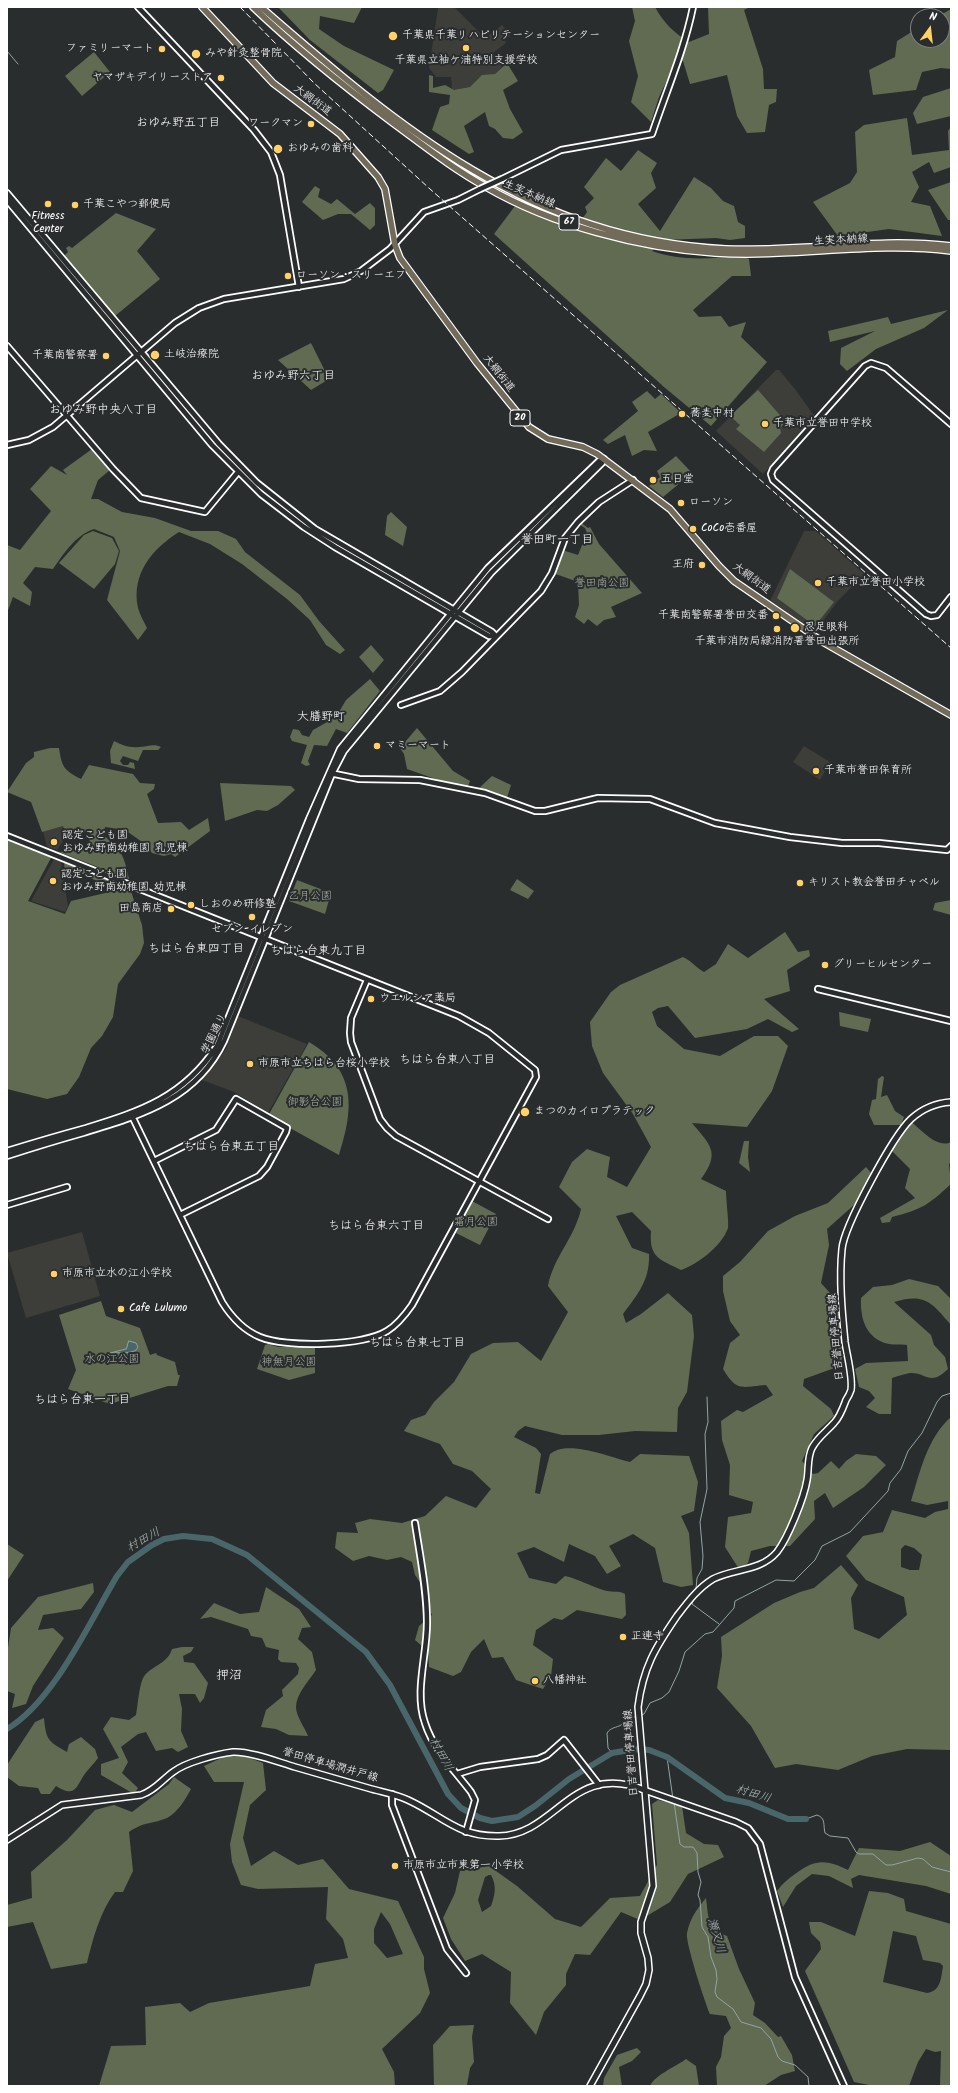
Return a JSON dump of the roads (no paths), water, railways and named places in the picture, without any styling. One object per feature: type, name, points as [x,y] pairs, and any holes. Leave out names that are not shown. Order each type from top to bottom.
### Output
[{"type":"main road","name":"大網街道","points":[[202,7],[273,83],[340,134],[378,177],[384,189],[395,245],[400,258],[420,287],[524,423],[548,439],[589,450],[604,459],[670,509],[719,566],[734,581],[819,639],[951,715]]},
{"type":"main road","name":"生実本納線","points":[[253,7],[356,95],[463,173],[509,198],[570,223],[623,239],[669,248],[714,253],[759,254],[890,248],[951,251]]},
{"type":"main road","name":"生実本納線","points":[[261,7],[352,86],[444,153],[493,183],[569,217],[612,231],[643,238],[712,248],[756,250],[889,243],[951,246]]},
{"type":"main road","name":"日吉誉田停車場線","points":[[590,2086],[640,1996],[648,1977],[649,1963],[643,1943],[642,1922],[653,1886],[642,1771],[638,1707],[644,1678],[657,1644],[683,1607],[698,1591],[713,1579],[749,1569],[766,1562],[777,1552],[786,1538],[807,1482],[810,1453],[818,1437],[834,1423],[840,1415],[851,1391],[845,1342],[841,1265],[845,1234],[900,1132],[910,1120],[925,1109],[936,1104],[951,1102]]},
{"type":"main road","name":"誉田停車場潤井戸線","points":[[7,1840],[62,1805],[141,1795],[153,1789],[179,1768],[234,1752],[261,1757],[392,1794],[417,1804],[466,1832],[488,1836],[518,1833],[538,1822],[572,1796],[599,1785],[624,1784],[644,1790]]},
{"type":"street","points":[[138,7],[254,130],[271,152],[280,175],[299,287]]},
{"type":"street","points":[[7,445],[37,436],[67,416],[181,319],[206,304],[224,299],[344,279],[367,267],[395,245],[424,212],[458,200],[561,150],[652,134],[672,75],[684,46],[694,7]]},
{"type":"street","points":[[7,193],[212,445],[238,472],[275,505],[320,538],[454,613]]},
{"type":"street","points":[[7,200],[139,354],[219,444],[241,468],[273,497],[314,529],[454,613],[489,636],[496,636]]},
{"type":"street","points":[[7,346],[131,490],[148,501],[204,512],[238,472]]},
{"type":"street","points":[[951,424],[886,368],[876,363],[871,363],[865,366],[773,469],[771,474],[773,480],[926,614],[931,616],[937,615],[951,597]]},
{"type":"street","points":[[604,459],[602,464],[494,569],[454,613],[346,741],[330,773],[359,778],[420,780],[485,793],[535,811],[544,811],[583,800],[598,798],[643,798],[660,801],[715,823],[805,839],[842,843],[879,843],[947,850],[951,846]]},
{"type":"street","points":[[401,705],[432,695],[444,689],[541,590],[552,573],[565,538],[578,522],[599,502],[633,480]]},
{"type":"street","name":"学園通り","points":[[7,1151],[131,1116],[164,1099],[182,1086],[210,1056],[224,1031],[309,819],[330,773]]},
{"type":"street","name":"学園通り","points":[[7,1156],[154,1109],[179,1095],[197,1079],[214,1060],[224,1041],[266,940],[313,823],[330,773]]},
{"type":"street","points":[[7,836],[452,1013],[475,1024],[535,1070],[536,1077],[404,1316],[386,1332],[373,1338],[355,1342],[282,1343],[259,1337],[246,1330],[232,1316],[222,1302],[131,1116]]},
{"type":"street","points":[[367,980],[351,1018],[350,1033],[360,1070],[380,1119],[396,1136],[548,1219]]},
{"type":"street","points":[[818,989],[951,1021]]},
{"type":"street","points":[[154,1161],[216,1130],[236,1099],[287,1128],[267,1167],[259,1176],[180,1215]]},
{"type":"street","points":[[7,1205],[67,1186]]},
{"type":"street","points":[[415,1523],[427,1613],[427,1638],[421,1693],[423,1712],[425,1723],[433,1741],[473,1795],[475,1804],[466,1832]]},
{"type":"street","points":[[457,1774],[480,1767],[538,1759],[547,1755],[564,1740],[599,1785]]},
{"type":"street","points":[[644,1790],[668,1797],[736,1822],[748,1828],[760,1844],[795,1977],[844,2086]]},
{"type":"street","points":[[392,1794],[392,1805],[447,1949],[466,1973]]},
{"type":"water","points":[[129,1341],[136,1343],[138,1347],[137,1350],[126,1353],[110,1353],[126,1349]]},
{"type":"waterway","points":[[7,51],[18,64]]},
{"type":"waterway","points":[[640,1715],[644,1714],[650,1703],[662,1698],[669,1692],[679,1671],[685,1652],[705,1634],[713,1632],[734,1608],[735,1601],[776,1580],[794,1581],[815,1560],[822,1546],[850,1532],[888,1491],[890,1483],[901,1469],[908,1451],[922,1433],[937,1402],[942,1396],[951,1393]]},
{"type":"waterway","points":[[696,1589],[697,1578],[702,1569],[703,1556],[700,1522],[707,1489],[705,1434],[708,1422],[707,1397]]},
{"type":"waterway","name":"村田川","points":[[7,1729],[24,1716],[40,1700],[55,1681],[82,1638],[117,1576],[128,1562],[152,1545],[164,1539],[183,1536],[212,1539],[247,1555],[366,1652],[390,1685],[448,1794],[461,1808],[480,1818],[492,1821],[518,1817],[535,1806],[569,1779],[612,1753],[636,1749],[649,1750],[667,1757],[725,1798],[749,1803],[788,1819],[806,1819]]},
{"type":"waterway","points":[[694,1598],[692,1604],[719,1624]]},
{"type":"waterway","points":[[612,1753],[608,1748],[607,1733],[637,1716]]},
{"type":"waterway","name":"瀬又川","points":[[667,1757],[673,1799]]},
{"type":"waterway","name":"瀬又川","points":[[674,1802],[680,1844],[684,1847],[693,1847],[697,1853],[698,1872],[701,1882],[698,1895],[700,1900],[702,1927],[708,1937],[711,1957],[716,1970],[717,1979],[715,1992],[717,1997],[733,2009],[741,2022],[761,2028],[771,2039],[778,2057],[782,2061],[795,2065],[808,2077],[809,2086]]},
{"type":"waterway","name":"村田川","points":[[806,1819],[817,1815],[820,1816],[824,1822],[825,1833],[830,1836],[848,1838],[856,1852],[859,1854],[873,1854],[886,1865],[892,1865],[918,1858],[923,1859],[932,1867],[951,1872]]},
{"type":"railway","points":[[240,7],[314,83],[430,189],[951,648]]},
{"type":"place","name":"千葉県千葉リハビリテーションセンター","points":[[393,36]]},
{"type":"place","name":"千葉県立袖ケ浦特別支援学校","points":[[466,48]]},
{"type":"place","name":"ファミリーマート","points":[[162,49]]},
{"type":"place","name":"みや針灸整骨院","points":[[196,54]]},
{"type":"place","name":"ヤマザキデイリーストア","points":[[221,78]]},
{"type":"place","name":"ワークマン","points":[[311,124]]},
{"type":"place","name":"おゆみの歯科","points":[[278,149]]},
{"type":"place","name":"Fitness Center","points":[[48,204]]},
{"type":"place","name":"千葉こやつ郵便局","points":[[75,205]]},
{"type":"place","name":"ローソン・スリーエフ","points":[[288,276]]},
{"type":"place","name":"土岐治療院","points":[[155,355]]},
{"type":"place","name":"千葉南警察署","points":[[106,356]]},
{"type":"place","name":"蕎麦中村","points":[[682,414]]},
{"type":"place","name":"千葉市立誉田中学校","points":[[765,424]]},
{"type":"place","name":"五日堂","points":[[653,480]]},
{"type":"place","name":"ローソン","points":[[681,503]]},
{"type":"place","name":"CoCo壱番屋","points":[[693,529]]},
{"type":"place","name":"王府","points":[[702,565]]},
{"type":"place","name":"千葉市立誉田小学校","points":[[818,583]]},
{"type":"place","name":"千葉南警察署誉田交番","points":[[776,616]]},
{"type":"place","name":"忍足眼科","points":[[795,628]]},
{"type":"place","name":"千葉市消防局緑消防署誉田出張所","points":[[777,629]]},
{"type":"place","name":"マミーマート","points":[[377,746]]},
{"type":"place","name":"千葉市誉田保育所","points":[[816,771]]},
{"type":"place","name":"認定こども園 おゆみ野南幼稚園 乳児棟","points":[[54,842]]},
{"type":"place","name":"認定こども園 おゆみ野南幼稚園 幼児棟","points":[[53,881]]},
{"type":"place","name":"キリスト教会誉田チャペル","points":[[800,883]]},
{"type":"place","name":"しおのめ研修塾","points":[[191,905]]},
{"type":"place","name":"田島商店","points":[[171,909]]},
{"type":"place","name":"セブン-イレブン","points":[[252,917]]},
{"type":"place","name":"グリーヒルセンター","points":[[825,965]]},
{"type":"place","name":"ウエルシア薬局","points":[[371,999]]},
{"type":"place","name":"市原市立ちはら台桜小学校","points":[[250,1064]]},
{"type":"place","name":"まつのカイロプラテック","points":[[525,1112]]},
{"type":"place","name":"市原市立水の江小学校","points":[[54,1274]]},
{"type":"place","name":"Cafe Lulumo","points":[[121,1309]]},
{"type":"place","name":"正連寺","points":[[623,1637]]},
{"type":"place","name":"八幡神社","points":[[535,1681]]},
{"type":"place","name":"市原市立市東第一小学校","points":[[395,1866]]},
{"type":"district","name":"おゆみ野五丁目","points":[[178,124]]},
{"type":"district","name":"おゆみ野六丁目","points":[[293,377]]},
{"type":"district","name":"おゆみ野中央八丁目","points":[[103,411]]},
{"type":"district","name":"誉田町一丁目","points":[[557,541]]},
{"type":"district","name":"大膳野町","points":[[321,718]]},
{"type":"district","name":"ちはら台東四丁目","points":[[196,950]]},
{"type":"district","name":"ちはら台東九丁目","points":[[318,952]]},
{"type":"district","name":"ちはら台東八丁目","points":[[447,1061]]},
{"type":"district","name":"ちはら台東五丁目","points":[[231,1148]]},
{"type":"district","name":"ちはら台東六丁目","points":[[376,1227]]},
{"type":"district","name":"ちはら台東七丁目","points":[[417,1344]]},
{"type":"district","name":"ちはら台東一丁目","points":[[82,1401]]},
{"type":"district","name":"押沼","points":[[229,1677]]},
{"type":"park label","name":"誉田南公園","points":[[602,584]]},
{"type":"park label","name":"乙月公園","points":[[310,897]]},
{"type":"park label","name":"御影台公園","points":[[315,1103]]},
{"type":"park label","name":"霜月公園","points":[[476,1223]]},
{"type":"park label","name":"水の江公園","points":[[112,1360]]},
{"type":"park label","name":"神無月公園","points":[[289,1363]]}]
